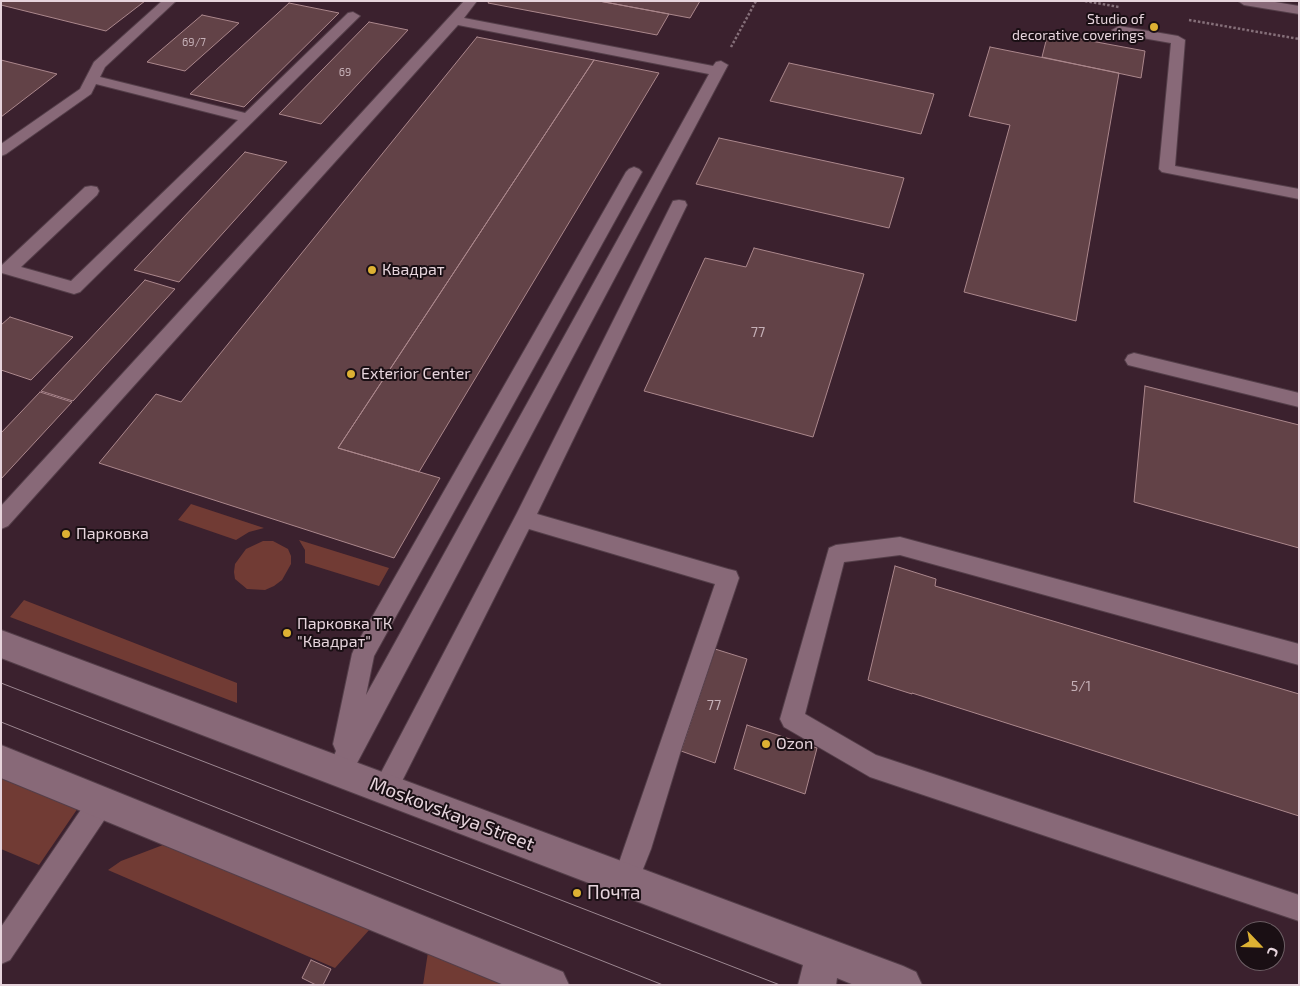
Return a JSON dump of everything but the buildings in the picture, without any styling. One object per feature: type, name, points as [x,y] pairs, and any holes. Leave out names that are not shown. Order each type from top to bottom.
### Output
[{"type":"street","name":"Moskovskaya Street","points":[[1,644],[626,880],[821,970],[903,985]]},
{"type":"street","points":[[1,761],[550,985]]},
{"type":"lane","points":[[1,151],[86,91],[99,65],[170,1]]},
{"type":"lane","points":[[1,520],[471,1]]},
{"type":"lane","points":[[1244,1],[1299,10]]},
{"type":"lane","points":[[5,268],[74,288],[353,16]]},
{"type":"lane","points":[[339,771],[719,68],[455,20]]},
{"type":"lane","points":[[1119,30],[1178,40],[1167,169],[1299,194]]},
{"type":"lane","points":[[92,79],[248,118]]},
{"type":"lane","points":[[339,771],[363,654],[634,172]]},
{"type":"lane","points":[[5,268],[91,191]]},
{"type":"lane","points":[[385,788],[524,519],[679,205]]},
{"type":"lane","points":[[1134,360],[1299,400]]},
{"type":"lane","points":[[524,519],[728,578],[670,748],[638,850],[626,880]]},
{"type":"lane","points":[[1299,654],[900,546],[836,554],[792,719],[870,765],[1299,908]]},
{"type":"lane","points":[[1,951],[102,802]]},
{"type":"path","points":[[719,68],[756,1]]},
{"type":"shaded area","points":[[191,504],[264,528],[249,532],[236,540],[178,520]]},
{"type":"shaded area","points":[[299,540],[389,568],[379,586],[305,563],[305,550]]},
{"type":"shaded area","points":[[263,541],[273,541],[288,549],[291,556],[291,564],[282,580],[274,586],[265,590],[247,589],[235,579],[235,564],[246,549]]},
{"type":"shaded area","points":[[24,600],[237,683],[237,703],[10,617]]},
{"type":"shaded area","points":[[1,777],[78,808],[39,865],[1,849]]},
{"type":"shaded area","points":[[163,845],[370,929],[335,968],[108,870],[121,861]]},
{"type":"shaded area","points":[[428,952],[505,985],[423,985]]},
{"type":"tram line","points":[[1,683],[780,985]]},
{"type":"tram line","points":[[1,722],[663,985]]},
{"type":"place","name":"Studio of decorative coverings","points":[[1154,27]]},
{"type":"place","name":"Квадрат","points":[[372,270]]},
{"type":"place","name":"Exterior Center","points":[[351,374]]},
{"type":"place","name":"Парковка","points":[[66,534]]},
{"type":"place","name":"Парковка ТК \"Квадрат\"","points":[[287,633]]},
{"type":"place","name":"Ozon","points":[[766,744]]},
{"type":"place","name":"Почта","points":[[577,893]]}]
